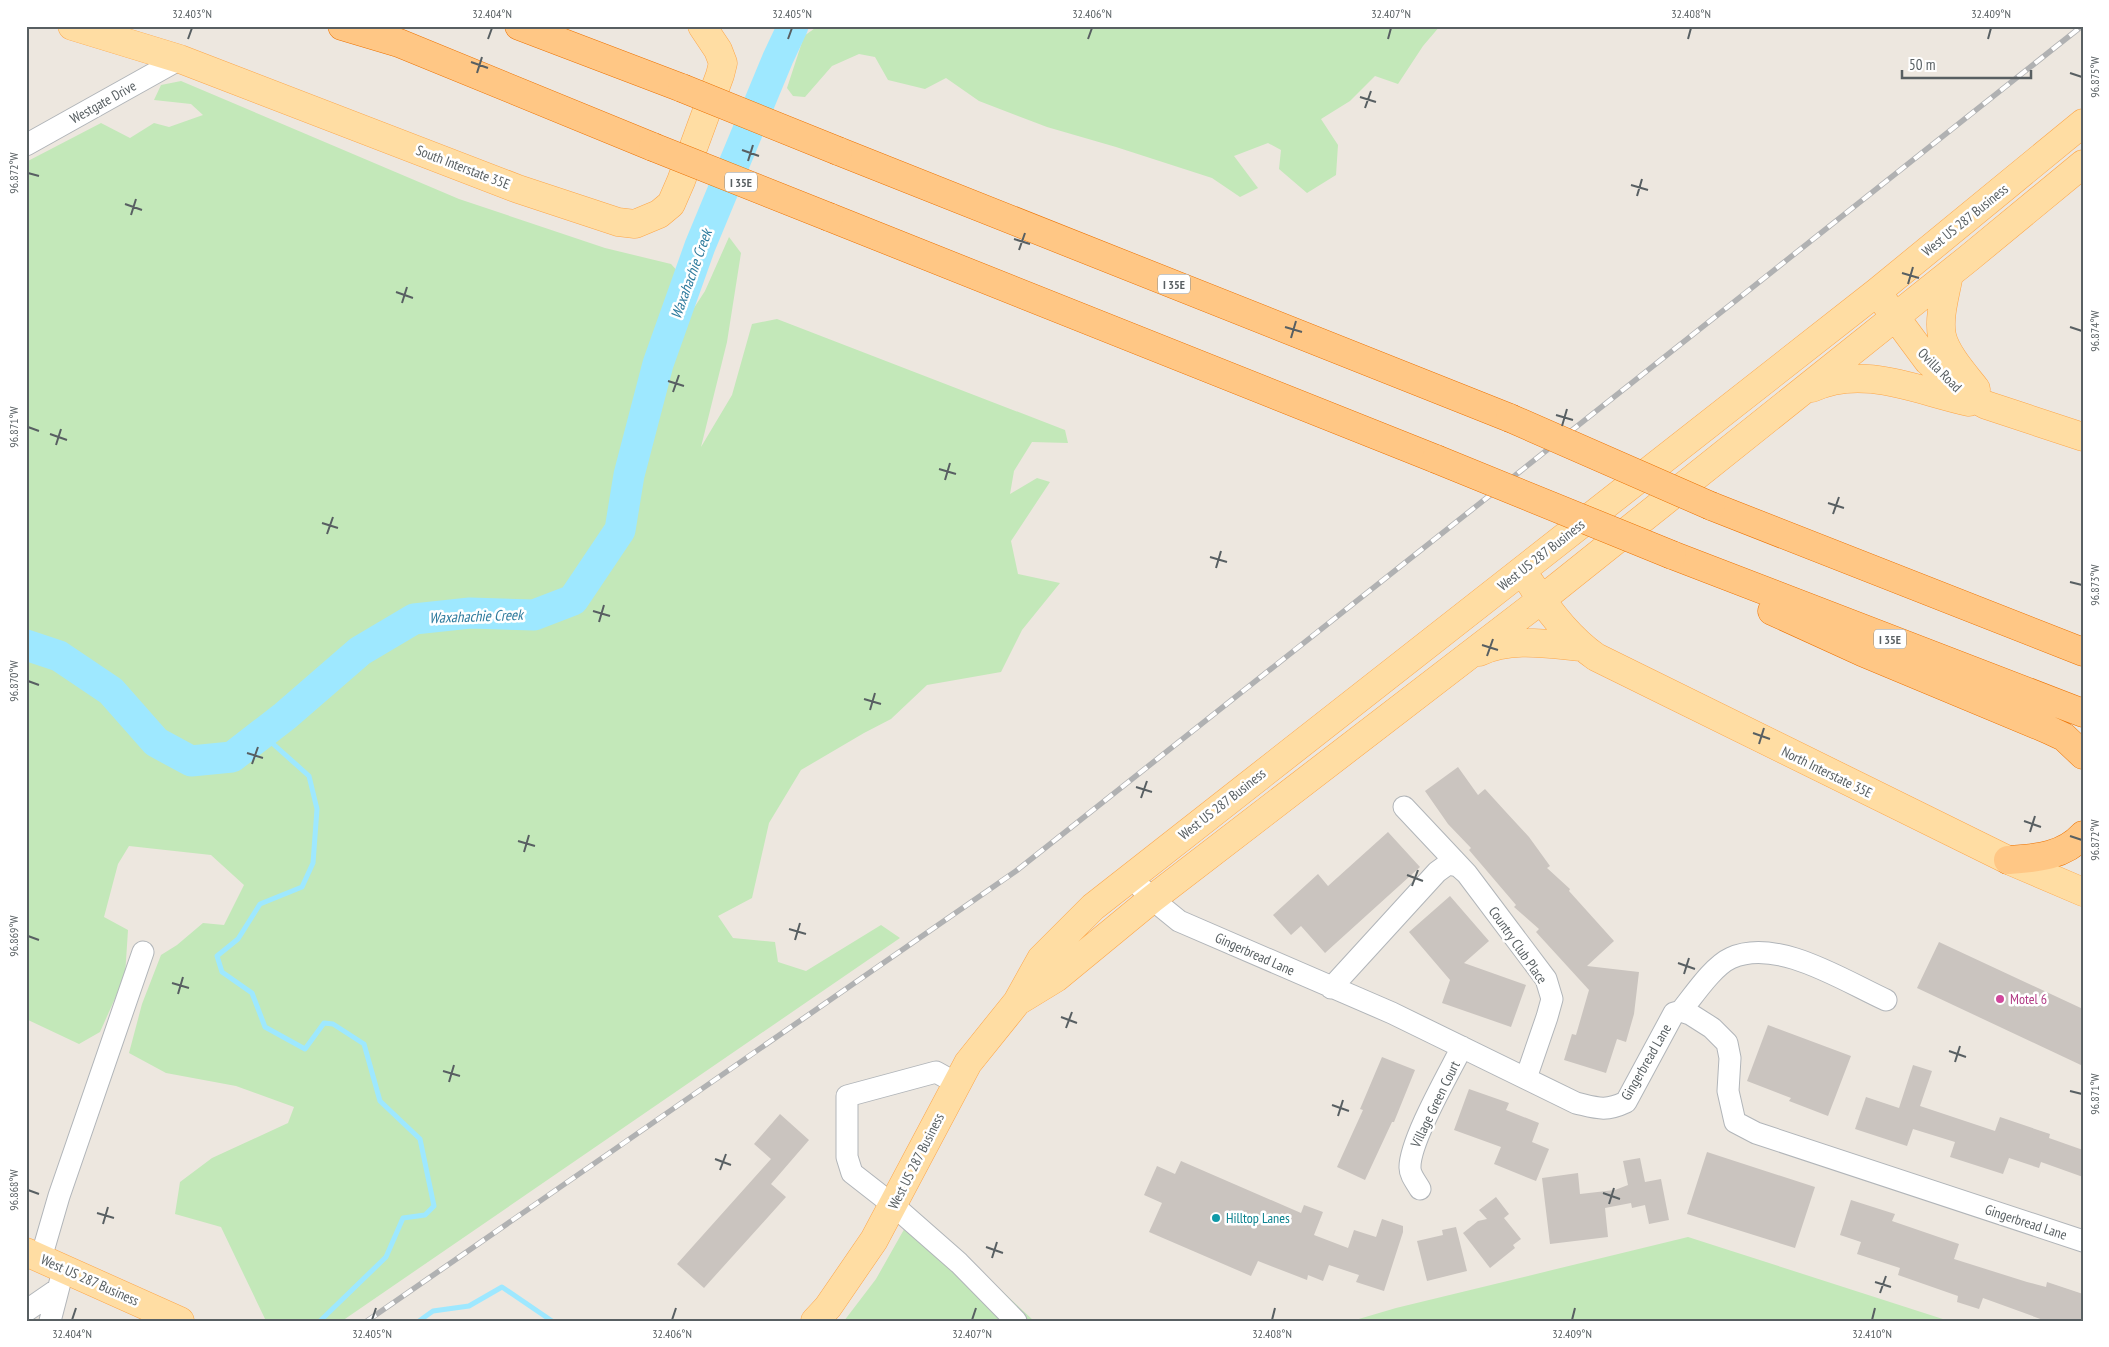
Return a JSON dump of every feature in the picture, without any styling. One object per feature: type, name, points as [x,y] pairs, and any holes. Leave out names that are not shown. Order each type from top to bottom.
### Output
[{"type":"highway","name":"I 35E","points":[[342,26],[399,43],[1685,559],[2083,713]]},
{"type":"highway","name":"I 35E","points":[[520,26],[682,88],[1510,418],[1711,506],[2083,652]]},
{"type":"highway","points":[[1685,559],[1767,609],[1862,652],[2049,730],[2064,737],[2083,755]]},
{"type":"highway","points":[[1896,580],[1958,588],[2083,635]]},
{"type":"highway","points":[[2008,860],[2051,855],[2067,848],[2083,835]]},
{"type":"main road","name":"South Interstate 35E","points":[[72,26],[180,59],[518,189],[618,222],[635,224],[659,214],[671,204],[720,75],[723,63],[718,50],[702,26]]},
{"type":"main road","name":"West US 287 Business","points":[[815,1321],[828,1307],[874,1240],[956,1083],[979,1049],[1017,1002],[1041,959],[1093,907],[1130,876],[1877,292],[2083,123]]},
{"type":"main road","name":"West US 287 Business","points":[[1017,1002],[1056,978],[1152,899],[1541,600],[1793,397],[1950,274],[2083,164]]},
{"type":"main road","points":[[1950,274],[1942,315],[1942,337],[1955,362],[1989,406]]},
{"type":"main road","name":"Ovilla Road","points":[[1877,292],[1928,361],[1964,394],[1989,406],[2083,437]]},
{"type":"main road","points":[[1793,397],[1828,380],[1874,378],[1989,406]]},
{"type":"main road","name":"North Interstate 35E","points":[[1522,571],[1541,600],[1575,640],[1618,669],[2008,860],[2083,892]]},
{"type":"main road","points":[[1462,659],[1494,645],[1575,640],[1568,577]]},
{"type":"main road","name":"West US 287 Business","points":[[47,1266],[180,1321]]},
{"type":"street","name":"Westgate Drive","points":[[26,145],[180,59]]},
{"type":"street","name":"Country Club Place","points":[[1404,807],[1467,874],[1546,979],[1552,999],[1526,1078]]},
{"type":"street","points":[[1331,988],[1437,872],[1448,864],[1458,866],[1467,874]]},
{"type":"street","name":"Gingerbread Lane","points":[[1130,876],[1152,899],[1179,921],[1392,1013],[1576,1103],[1602,1109],[1613,1108],[1626,1102],[1674,1013],[1681,1010],[1712,1028],[1727,1043],[1730,1058],[1728,1091],[1735,1122],[1756,1133],[2083,1241]]},
{"type":"street","points":[[50,1321],[47,1266],[60,1196],[143,952]]},
{"type":"street","points":[[1681,1010],[1711,974],[1730,958],[1751,952],[1774,953],[1796,958],[1886,1000]]},
{"type":"street","name":"Village Green Court","points":[[1420,1188],[1410,1170],[1411,1154],[1435,1100],[1462,1047]]},
{"type":"street","points":[[956,1083],[936,1072],[847,1096],[847,1157],[852,1173],[893,1205],[959,1263],[1016,1321]]},
{"type":"street","points":[[26,1311],[47,1266]]},
{"type":"green space","points":[[818,26],[1440,26],[1423,46],[1398,84],[1375,76],[1350,101],[1321,119],[1338,145],[1336,175],[1307,193],[1279,169],[1281,150],[1268,143],[1234,156],[1258,188],[1240,197],[1212,178],[1047,127],[979,101],[946,78],[925,89],[888,80],[875,57],[859,54],[832,66],[805,97],[793,96],[787,88],[804,36]]},
{"type":"green space","points":[[181,81],[459,199],[605,248],[671,264],[682,276],[634,397],[633,452],[661,391],[677,334],[705,291],[729,237],[741,253],[727,342],[701,447],[732,395],[752,324],[777,319],[1065,430],[1068,443],[1032,442],[1014,471],[1010,494],[1037,478],[1050,482],[1011,541],[1018,574],[1060,583],[1022,630],[1001,672],[927,685],[891,719],[801,770],[769,823],[752,898],[718,916],[733,938],[775,942],[778,962],[806,971],[881,925],[900,938],[342,1321],[266,1321],[221,1227],[175,1214],[180,1182],[212,1158],[288,1123],[294,1107],[236,1086],[166,1073],[129,1053],[142,1004],[161,955],[177,945],[203,923],[224,925],[244,885],[211,855],[129,846],[118,864],[104,917],[128,930],[125,976],[100,1032],[79,1044],[26,1019],[26,162],[101,123],[130,138],[154,123],[169,127],[203,115],[191,104],[154,100],[161,85]]},
{"type":"green space","points":[[915,1210],[1034,1321],[844,1321],[876,1279]]},
{"type":"green space","points":[[1688,1237],[1949,1321],[1352,1321],[1396,1308]]},
{"type":"building","points":[[1458,767],[1478,795],[1485,789],[1529,837],[1550,866],[1547,868],[1570,889],[1569,891],[1614,941],[1587,966],[1639,972],[1634,1014],[1626,1042],[1617,1039],[1606,1073],[1564,1060],[1572,1034],[1576,1035],[1589,990],[1536,932],[1539,929],[1514,907],[1516,905],[1469,850],[1471,848],[1448,824],[1425,791]]},
{"type":"building","points":[[1388,832],[1420,867],[1325,953],[1301,926],[1291,935],[1273,915],[1318,874],[1328,886]]},
{"type":"building","points":[[1450,896],[1489,941],[1464,963],[1526,985],[1511,1027],[1442,1003],[1450,980],[1409,932]]},
{"type":"building","name":"Motel 6","points":[[1939,942],[2083,1009],[2083,1066],[1917,988]]},
{"type":"building","points":[[1768,1025],[1851,1056],[1828,1116],[1789,1101],[1791,1098],[1747,1081]]},
{"type":"building","points":[[1382,1057],[1415,1070],[1394,1122],[1392,1122],[1365,1180],[1337,1167],[1363,1110],[1360,1109]]},
{"type":"building","points":[[1913,1065],[1932,1071],[1920,1106],[1995,1131],[2000,1117],[2050,1134],[2049,1138],[2083,1150],[2083,1177],[2041,1162],[2039,1168],[2009,1158],[2003,1174],[1950,1157],[1955,1142],[1913,1129],[1907,1146],[1855,1129],[1866,1097],[1899,1108]]},
{"type":"building","points":[[1469,1089],[1509,1103],[1506,1110],[1539,1123],[1532,1142],[1549,1149],[1536,1181],[1494,1164],[1501,1147],[1454,1130]]},
{"type":"building","points":[[780,1114],[809,1140],[771,1184],[786,1197],[704,1288],[677,1264],[771,1159],[754,1144]]},
{"type":"building","points":[[1707,1152],[1815,1187],[1795,1248],[1687,1214]]},
{"type":"building","points":[[1640,1158],[1645,1182],[1661,1179],[1669,1220],[1649,1224],[1645,1205],[1632,1208],[1631,1203],[1605,1208],[1608,1237],[1550,1244],[1542,1178],[1578,1173],[1580,1194],[1615,1190],[1628,1185],[1623,1161]]},
{"type":"building","points":[[1181,1161],[1301,1213],[1304,1205],[1323,1212],[1314,1235],[1348,1248],[1354,1230],[1376,1237],[1382,1219],[1403,1226],[1403,1232],[1384,1291],[1356,1282],[1359,1275],[1329,1265],[1323,1281],[1308,1275],[1307,1280],[1258,1261],[1251,1276],[1149,1232],[1162,1203],[1144,1195],[1157,1166],[1175,1174]]},
{"type":"building","points":[[1496,1197],[1509,1214],[1504,1218],[1521,1239],[1513,1245],[1515,1248],[1490,1268],[1463,1233],[1478,1221],[1487,1219],[1479,1210]]},
{"type":"building","points":[[1851,1200],[1895,1214],[1892,1221],[1959,1244],[1954,1259],[2027,1282],[2046,1287],[2047,1282],[2083,1294],[2083,1321],[2046,1321],[1983,1298],[1979,1309],[1957,1302],[1958,1296],[1898,1275],[1900,1268],[1857,1254],[1861,1242],[1840,1235]]},
{"type":"building","points":[[1456,1227],[1467,1271],[1427,1281],[1417,1241],[1443,1235],[1442,1230]]},
{"type":"waterway","name":"Waxahachie Creek","points":[[26,645],[59,656],[111,691],[156,742],[191,761],[232,757],[285,716],[360,651],[414,619],[470,613],[534,615],[573,600],[620,530],[629,475],[658,364],[700,246],[793,26]]},
{"type":"waterway","points":[[262,734],[309,776],[317,809],[313,863],[302,887],[260,904],[238,939],[217,956],[222,972],[252,993],[265,1027],[305,1049],[324,1023],[333,1024],[364,1044],[380,1101],[420,1139],[434,1206],[425,1215],[403,1218],[386,1257],[320,1321]]},
{"type":"waterway","points":[[419,1321],[433,1311],[469,1306],[502,1287],[552,1321]]},
{"type":"railway","points":[[367,1321],[1016,871],[2082,26]]},
{"type":"place","name":"Motel 6","points":[[2000,999]]},
{"type":"place","name":"Hilltop Lanes","points":[[1216,1218]]}]
